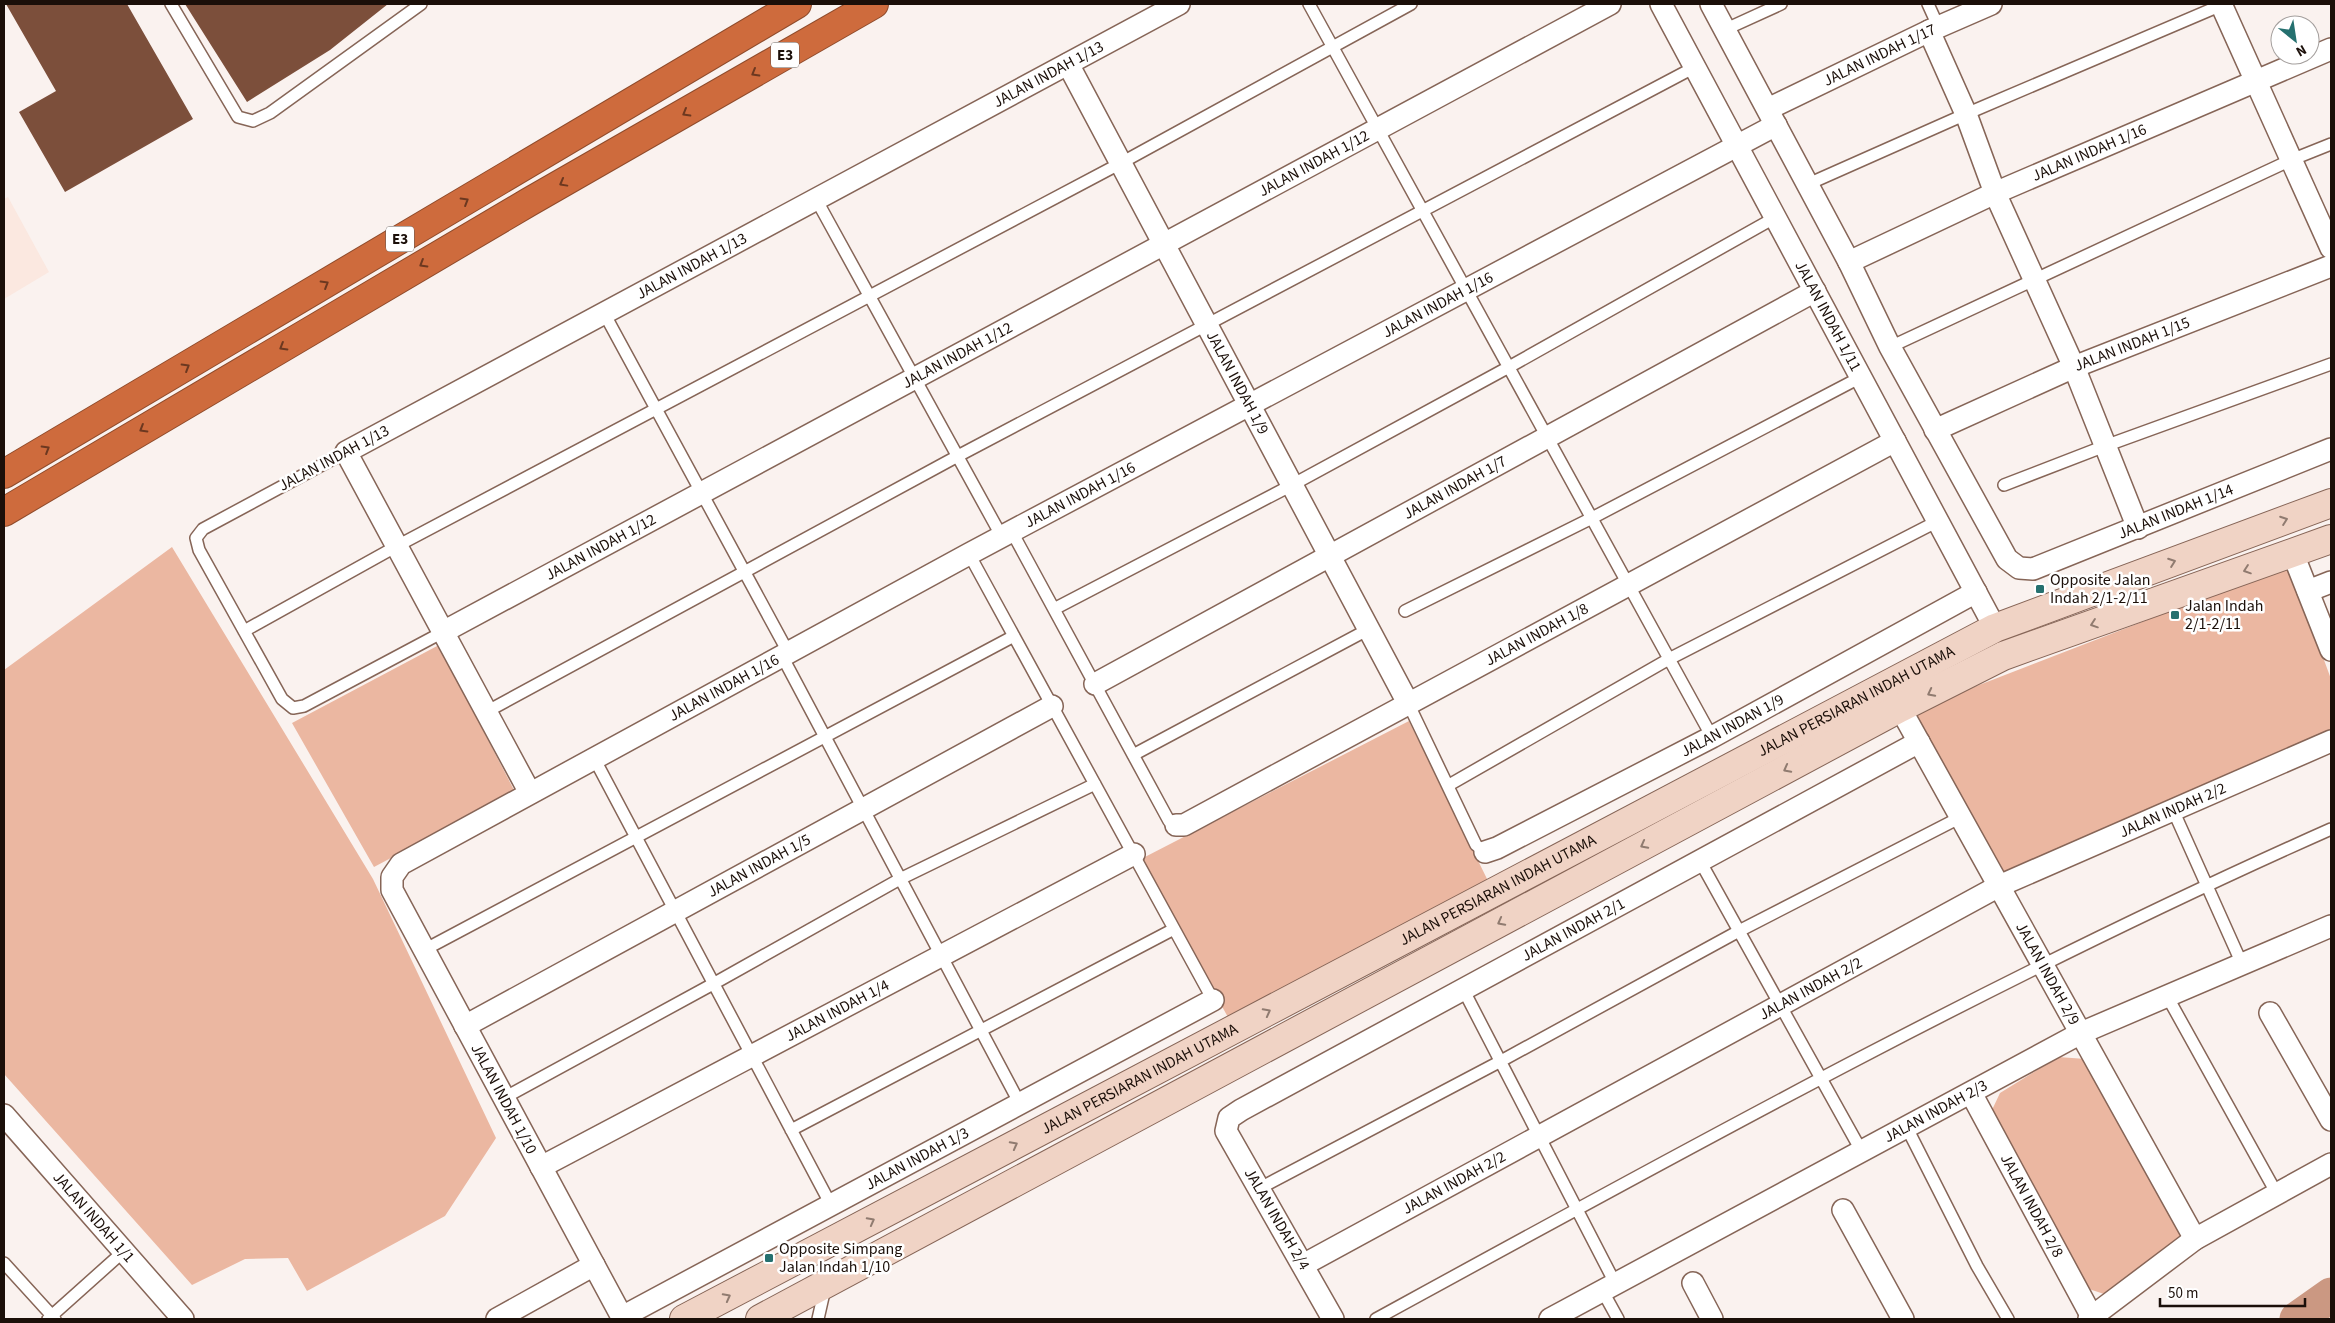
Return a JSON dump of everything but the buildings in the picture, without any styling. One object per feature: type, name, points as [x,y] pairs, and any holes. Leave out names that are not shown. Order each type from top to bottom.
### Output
[{"type":"highway","name":"E3","points":[[4,474],[796,4]]},
{"type":"highway","name":"E3","points":[[4,512],[529,202],[874,4]]},
{"type":"main road","name":"JALAN PERSIARAN INDAH UTAMA","points":[[684,1319],[1996,628],[2327,505]]},
{"type":"main road","points":[[2293,554],[2299,539],[2320,520],[2327,505]]},
{"type":"main road","points":[[2246,534],[2253,541],[2288,546],[2293,554]]},
{"type":"main road","name":"JALAN PERSIARAN INDAH UTAMA","points":[[760,1319],[1974,670],[2003,656],[2331,539]]},
{"type":"main road","points":[[1996,628],[2006,635],[2027,635],[2046,641]]},
{"type":"main road","points":[[1974,670],[1996,639],[1996,628]]},
{"type":"street","name":"JALAN INDAH 1/13","points":[[346,452],[1179,4]]},
{"type":"street","name":"JALAN INDAH 1/12","points":[[443,632],[1610,4]]},
{"type":"street","name":"JALAN INDAH 1/11","points":[[1661,4],[1996,628]]},
{"type":"street","points":[[1711,4],[1806,185],[1849,262],[1890,347],[1936,430]]},
{"type":"street","name":"JALAN INDAH 1/17","points":[[1772,117],[1934,28],[1992,4]]},
{"type":"street","points":[[2222,4],[2331,248]]},
{"type":"street","points":[[1934,28],[1995,192],[2074,367],[2138,528]]},
{"type":"street","name":"JALAN INDAH 1/16","points":[[1849,262],[1995,192],[2331,49]]},
{"type":"street","name":"JALAN INDAH 1/9","points":[[1068,64],[1408,703]]},
{"type":"street","name":"JALAN INDAH 1/16","points":[[392,877],[401,864],[785,654],[1737,145],[1772,117]]},
{"type":"street","name":"JALAN INDAH 1/15","points":[[1936,430],[2074,367],[2331,266]]},
{"type":"street","name":"JALAN INDAH 1/7","points":[[1095,684],[1815,291]]},
{"type":"street","name":"JALAN INDAH 1/14","points":[[1936,430],[2007,559],[2019,568],[2033,569],[2331,449]]},
{"type":"street","name":"JALAN INDAH 1/8","points":[[1176,825],[1184,825],[1896,441]]},
{"type":"street","points":[[346,452],[530,793]]},
{"type":"street","points":[[2293,554],[2331,650]]},
{"type":"street","points":[[2308,591],[2331,582]]},
{"type":"street","name":"JALAN INDAN 1/9","points":[[1485,852],[1497,848],[1712,737],[1976,592]]},
{"type":"street","name":"JALAN INDAH 1/5","points":[[465,1026],[1052,706]]},
{"type":"street","name":"JALAN INDAH 2/9","points":[[1900,708],[2196,1239]]},
{"type":"street","name":"JALAN INDAH 2/2","points":[[1303,1264],[1999,886],[2331,741]]},
{"type":"street","name":"JALAN INDAH 2/1","points":[[1229,1118],[1240,1110],[1919,742]]},
{"type":"street","name":"JALAN INDAH 1/4","points":[[541,1167],[1134,854]]},
{"type":"street","name":"JALAN INDAH 1/10","points":[[392,877],[392,890],[623,1318]]},
{"type":"street","name":"JALAN INDAH 2/3","points":[[1550,1319],[2081,1033],[2331,926]]},
{"type":"street","name":"JALAN INDAH 1/3","points":[[623,1318],[1213,1000]]},
{"type":"street","points":[[2270,1012],[2331,1120]]},
{"type":"street","name":"JALAN INDAH 2/8","points":[[1971,1093],[2091,1318]]},
{"type":"street","name":"JALAN INDAH 1/1","points":[[4,1115],[183,1319]]},
{"type":"street","name":"JALAN INDAH 2/4","points":[[1229,1118],[1226,1131],[1333,1319]]},
{"type":"street","points":[[2091,1318],[2196,1239],[2331,1164]]},
{"type":"street","points":[[1843,1210],[1903,1319]]},
{"type":"street","points":[[497,1319],[594,1265]]},
{"type":"street","points":[[1693,1283],[1712,1319]]},
{"type":"lane","points":[[171,4],[238,117],[254,121],[270,113],[421,4]]},
{"type":"lane","points":[[1309,4],[1712,737]]},
{"type":"lane","points":[[244,632],[397,546],[1121,163],[1411,4]]},
{"type":"lane","points":[[1724,30],[1781,4]]},
{"type":"lane","points":[[1928,4],[1934,28]]},
{"type":"lane","points":[[1806,185],[2222,4]]},
{"type":"lane","points":[[486,712],[956,457],[1695,67]]},
{"type":"lane","points":[[1890,347],[2291,160],[2331,144]]},
{"type":"lane","points":[[816,199],[956,457],[1054,609],[1169,821],[1176,825]]},
{"type":"lane","points":[[1054,609],[1292,485],[1776,218]]},
{"type":"lane","points":[[604,313],[744,571],[824,736],[1020,1104]]},
{"type":"lane","points":[[2004,485],[2105,446],[2331,364]]},
{"type":"lane","points":[[1405,611],[1592,518],[1861,377]]},
{"type":"lane","name":"JALAN INDAH 1/13","points":[[244,632],[196,544],[198,533],[346,452]]},
{"type":"lane","points":[[1448,784],[1669,659],[1938,521]]},
{"type":"lane","points":[[969,554],[1213,1000]]},
{"type":"lane","points":[[1133,755],[1369,629]]},
{"type":"lane","name":"JALAN INDAH 1/12","points":[[244,632],[282,699],[293,708],[304,706],[443,632]]},
{"type":"lane","points":[[424,950],[635,836],[1014,636]]},
{"type":"lane","points":[[1408,703],[1476,845],[1485,852]]},
{"type":"lane","points":[[594,758],[831,1205]]},
{"type":"lane","points":[[504,1098],[714,984],[900,878],[1095,784]]},
{"type":"lane","points":[[2173,810],[2242,964]]},
{"type":"lane","points":[[1260,1188],[1500,1061],[1739,931],[1961,818]]},
{"type":"lane","points":[[1376,1319],[1821,1078],[2206,884],[2331,829]]},
{"type":"lane","points":[[1700,861],[1862,1152]]},
{"type":"lane","points":[[791,1130],[1174,929]]},
{"type":"lane","points":[[1464,989],[1577,1209],[1609,1287],[1618,1319]]},
{"type":"lane","points":[[2167,996],[2277,1194]]},
{"type":"lane","points":[[1907,1128],[1977,1266],[2008,1319]]},
{"type":"lane","points":[[4,1263],[52,1318],[124,1251]]},
{"type":"lane","points":[[818,1319],[826,1284]]},
{"type":"shaded area","points":[[8,197],[49,272],[4,299],[4,199]]},
{"type":"shaded area","points":[[172,547],[373,879],[496,1138],[445,1216],[307,1291],[288,1258],[245,1259],[192,1285],[4,1074],[4,670]]},
{"type":"shaded area","points":[[2289,565],[2331,679],[2331,731],[2004,875],[1912,711]]},
{"type":"shaded area","points":[[439,645],[515,792],[374,867],[292,723]]},
{"type":"shaded area","points":[[1409,721],[1493,891],[1235,1030],[1141,859]]},
{"type":"shaded area","points":[[2058,1057],[2086,1059],[2183,1240],[2110,1296],[2083,1287],[1992,1110],[2000,1093]]},
{"type":"waterway","points":[[2297,1319],[2331,1295]]},
{"type":"place","name":"Opposite Jalan Indah 2/1-2/11","points":[[2040,589]]},
{"type":"place","name":"Jalan Indah 2/1-2/11","points":[[2175,615]]},
{"type":"place","name":"Opposite Simpang Jalan Indah 1/10","points":[[769,1258]]}]
